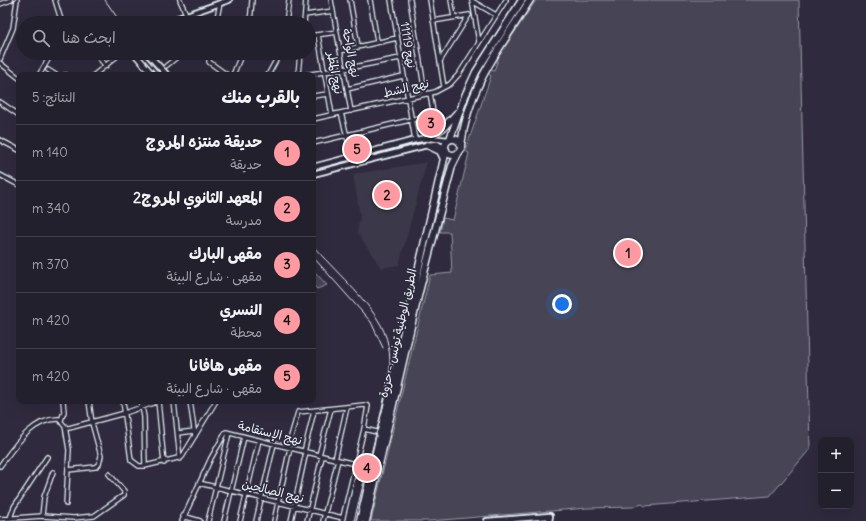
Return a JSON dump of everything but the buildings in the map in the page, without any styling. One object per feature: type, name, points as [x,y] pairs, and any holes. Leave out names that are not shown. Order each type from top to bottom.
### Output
[{"type":"highway","points":[[522,0],[476,72],[460,108],[449,140],[445,144],[446,150],[453,155],[459,152],[462,128],[474,92],[496,53],[530,0]]},
{"type":"highway","points":[[444,161],[440,151],[427,142],[444,127],[460,108]]},
{"type":"highway","points":[[449,140],[457,139],[461,145]]},
{"type":"highway","name":"الطريق الوطنية تونس - حزوة","points":[[360,521],[379,433],[446,150]]},
{"type":"highway","name":"الطريق الوطنية تونس - حزوة","points":[[366,521],[436,222],[452,166],[459,152]]},
{"type":"street","points":[[0,4],[12,0]]},
{"type":"street","points":[[0,59],[13,28],[17,0]]},
{"type":"street","points":[[55,0],[60,16]]},
{"type":"street","points":[[180,0],[186,14]]},
{"type":"street","points":[[181,16],[226,0]]},
{"type":"street","points":[[251,16],[252,0]]},
{"type":"street","points":[[287,16],[289,0]]},
{"type":"street","points":[[306,0],[305,15],[333,11]]},
{"type":"street","name":"نهج الواحة","points":[[331,0],[351,111]]},
{"type":"street","points":[[350,0],[358,46]]},
{"type":"street","points":[[370,0],[377,41]]},
{"type":"street","name":"نهج 11119","points":[[391,0],[415,140]]},
{"type":"street","points":[[316,142],[412,121],[432,115],[410,0]]},
{"type":"street","points":[[430,0],[444,87]]},
{"type":"street","points":[[451,0],[454,17]]},
{"type":"street","name":"نهج الشط","points":[[316,119],[428,93],[444,87],[457,77],[505,0]]},
{"type":"street","points":[[472,1],[496,15]]},
{"type":"street","points":[[472,1],[479,42]]},
{"type":"street","points":[[217,16],[220,3]]},
{"type":"street","points":[[433,21],[474,14]]},
{"type":"street","points":[[440,61],[469,15]]},
{"type":"street","points":[[318,35],[336,32]]},
{"type":"street","name":"نهج المطر","points":[[318,35],[332,115]]},
{"type":"street","points":[[340,51],[377,41],[397,38]]},
{"type":"street","points":[[316,73],[400,58]]},
{"type":"street","points":[[41,72],[48,60]]},
{"type":"street","points":[[101,60],[106,66]]},
{"type":"street","points":[[98,72],[113,60]]},
{"type":"street","points":[[140,60],[150,72]]},
{"type":"street","points":[[154,60],[164,72]]},
{"type":"street","points":[[166,66],[173,60]]},
{"type":"street","points":[[209,60],[209,62],[223,72]]},
{"type":"street","points":[[234,72],[239,60]]},
{"type":"street","points":[[269,72],[275,60]]},
{"type":"street","points":[[298,72],[299,60]]},
{"type":"street","points":[[0,63],[16,76]]},
{"type":"street","points":[[348,89],[403,76]]},
{"type":"street","points":[[316,96],[328,94]]},
{"type":"street","points":[[0,102],[16,113]]},
{"type":"street","points":[[341,113],[354,164]]},
{"type":"street","points":[[0,140],[16,148]]},
{"type":"street","points":[[316,166],[415,140],[437,144],[446,150]]},
{"type":"street","points":[[316,173],[354,164],[427,142],[449,140]]},
{"type":"street","points":[[0,176],[16,184]]},
{"type":"street","points":[[61,420],[64,412],[63,404]]},
{"type":"street","points":[[68,470],[95,467],[99,464],[101,456],[92,423],[89,404]]},
{"type":"street","points":[[124,404],[131,460],[139,466],[180,458],[184,454],[214,404]]},
{"type":"street","points":[[65,426],[69,428],[92,423],[126,413],[148,404]]},
{"type":"street","points":[[158,404],[164,462]]},
{"type":"street","points":[[174,404],[180,458]]},
{"type":"street","points":[[190,404],[195,434]]},
{"type":"street","points":[[274,521],[297,413],[300,411],[314,411],[364,405],[368,407],[364,430],[342,519]]},
{"type":"street","points":[[142,406],[145,466]]},
{"type":"street","points":[[323,521],[347,407]]},
{"type":"street","points":[[307,521],[331,409]]},
{"type":"street","points":[[291,521],[314,411]]},
{"type":"street","points":[[0,466],[16,446],[39,423],[50,419],[61,420]]},
{"type":"street","points":[[61,420],[65,426],[69,450],[66,504]]},
{"type":"street","points":[[364,430],[386,434]]},
{"type":"street","points":[[178,433],[195,434]]},
{"type":"street","name":"نهج الإستقامة","points":[[182,521],[183,516],[224,433],[259,440],[355,464]]},
{"type":"street","points":[[208,521],[229,433]]},
{"type":"street","points":[[224,521],[244,437]]},
{"type":"street","points":[[240,521],[259,440]]},
{"type":"street","points":[[256,521],[274,444]]},
{"type":"street","points":[[13,519],[14,507],[47,457]]},
{"type":"street","points":[[42,516],[44,497],[53,472]]},
{"type":"street","points":[[0,519],[42,516],[74,518],[94,516],[124,495],[124,491],[108,474]]},
{"type":"street","name":"نهج الصالحين","points":[[199,483],[342,519]]},
{"type":"street","points":[[183,516],[200,521]]},
{"type":"street","points":[[487,521],[549,519]]},
{"type":"shaded area","points":[[536,0],[799,0],[810,449],[770,496],[645,506],[642,504],[633,507],[587,508],[430,521],[371,521],[430,275],[452,273],[450,232],[440,232],[443,218],[453,220],[469,153],[465,151],[491,76],[488,73],[491,70],[494,71],[499,56]]},
{"type":"shaded area","points":[[427,162],[399,265],[381,268],[357,232],[360,216],[353,174]]},
{"type":"shaded area","points":[[316,273],[327,285],[317,289],[316,288]]},
{"type":"tram line","points":[[105,0],[116,16]]},
{"type":"tram line","points":[[148,60],[158,72]]},
{"type":"tram line","points":[[316,249],[359,295],[375,315],[387,339],[389,353],[390,367],[386,395],[354,521]]},
{"type":"tram line","points":[[316,260],[371,322],[383,348]]},
{"type":"place","name":"مقهى البارك","points":[[431,123]]},
{"type":"place","name":"مقهى هافانا","points":[[357,149]]},
{"type":"place","name":"المعهد الثانوي المروج2","points":[[387,195]]},
{"type":"place","name":"حديقة منتزه المروج","points":[[628,253]]},
{"type":"place","name":"النسري","points":[[367,468]]}]
